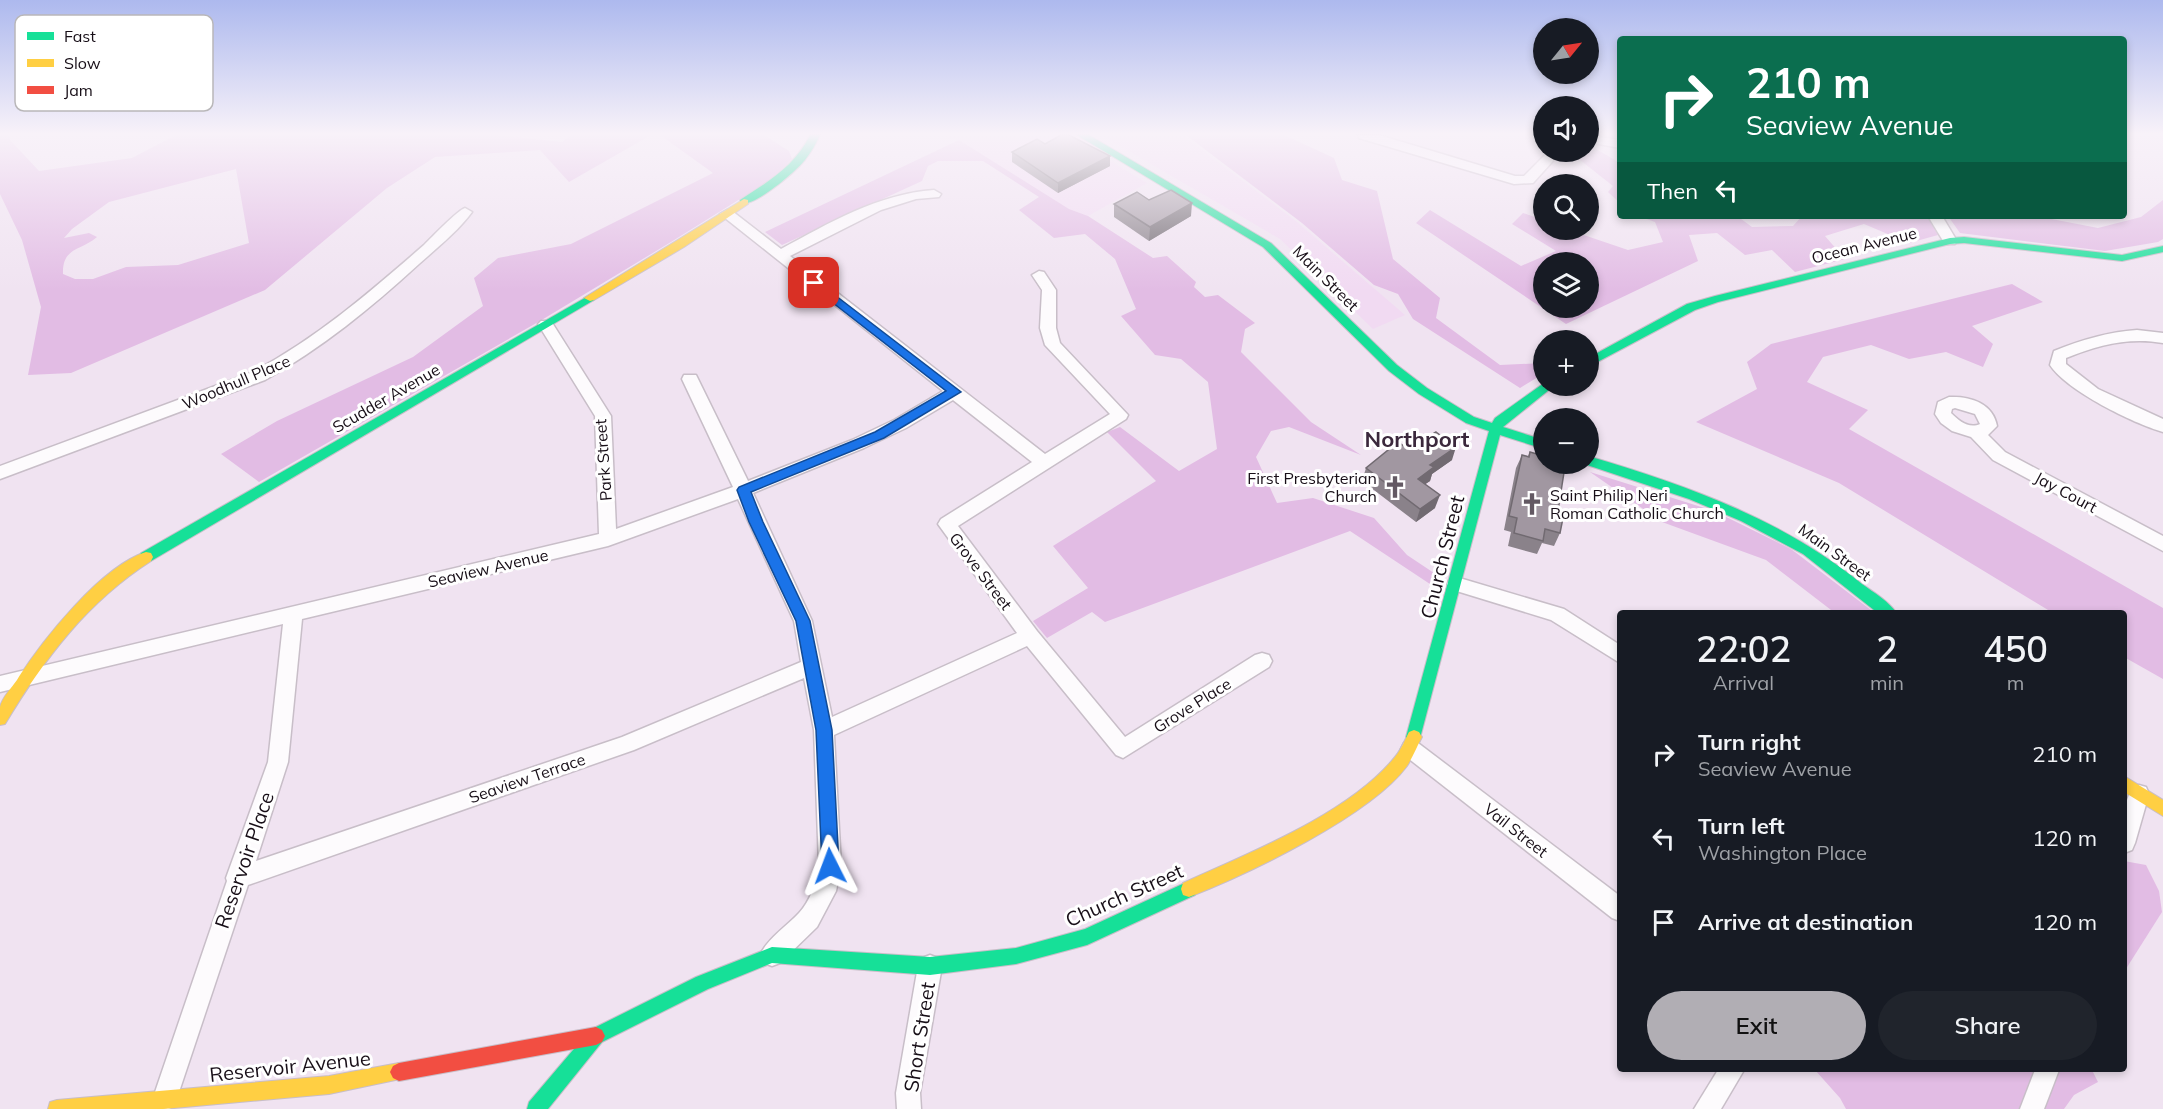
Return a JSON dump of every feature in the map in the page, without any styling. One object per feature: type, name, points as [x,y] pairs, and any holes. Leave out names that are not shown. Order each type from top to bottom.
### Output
[{"type":"main road","name":"Scudder Avenue","points":[[0,718],[24,679],[59,631],[123,570],[680,245],[768,187]]},
{"type":"main road","name":"Main Street","points":[[1169,187],[1267,245],[1393,368],[1452,411],[1495,430],[1533,442]]},
{"type":"main road","name":"Ocean Avenue","points":[[1599,357],[1691,307],[1707,301],[1950,241],[1964,240],[2122,258],[2161,252]]},
{"type":"main road","points":[[1495,430],[1499,421],[1534,396]]},
{"type":"main road","name":"Church Street","points":[[536,1109],[596,1036],[702,983],[771,955],[930,966],[1016,956],[1087,937],[1311,831],[1367,794],[1391,773],[1411,749],[1495,430]]},
{"type":"main road","name":"Main Street","points":[[1599,464],[1698,498],[1783,535],[1885,610]]},
{"type":"main road","points":[[2132,788],[2163,809]]},
{"type":"main road","name":"Reservoir Avenue","points":[[67,1108],[329,1085],[596,1036]]},
{"type":"street","points":[[779,255],[866,212],[915,195],[934,194]]},
{"type":"street","name":"Woodhull Place","points":[[0,473],[259,376],[292,360],[324,339],[450,229],[465,212]]},
{"type":"street","points":[[727,214],[1045,463]]},
{"type":"street","points":[[1937,219],[1950,241]]},
{"type":"street","name":"Grove Street","points":[[1039,275],[1049,290],[1048,328],[1053,345],[1120,415],[946,524],[1030,636],[1123,749]]},
{"type":"street","name":"Park Street","points":[[546,324],[603,416],[608,539]]},
{"type":"street","points":[[2163,338],[2148,335],[2124,335],[2059,355],[2058,365],[2066,375],[2087,388],[2163,426]]},
{"type":"street","points":[[690,379],[803,621],[824,730],[830,866],[825,891],[809,920],[771,955]]},
{"type":"street","name":"Seaview Avenue","points":[[0,684],[608,539],[743,490],[879,435],[954,392]]},
{"type":"street","name":"Jay Court","points":[[1975,432],[1999,456],[2163,544]]},
{"type":"street","points":[[1456,584],[1557,614],[1617,653]]},
{"type":"street","name":"Reservoir Place","points":[[165,1098],[237,878],[278,762],[293,615]]},
{"type":"street","points":[[824,730],[1030,636]]},
{"type":"street","name":"Grove Place","points":[[1123,749],[1262,661]]},
{"type":"street","name":"Seaview Terrace","points":[[237,878],[627,744],[812,666]]},
{"type":"street","name":"Vail Street","points":[[1411,749],[1617,908]]},
{"type":"street","points":[[2127,822],[2132,788]]},
{"type":"street","name":"Short Street","points":[[909,1109],[908,1094],[930,966]]},
{"type":"street","points":[[1706,1109],[1731,1072]]},
{"type":"street","points":[[2032,1109],[2046,1072]]},
{"type":"shaded area","points":[[0,187],[168,187],[109,202],[72,229],[64,238],[89,233],[97,237],[69,254],[63,274],[75,279],[93,279],[126,267],[178,265],[249,243],[239,187],[389,187],[265,290],[71,373],[28,375],[41,307],[22,240],[0,194]]},
{"type":"shaded area","points":[[685,187],[759,187],[540,321],[259,482],[221,454],[277,421],[413,357],[483,306],[474,278],[498,258],[571,244]]},
{"type":"shaded area","points":[[860,187],[909,187],[782,245],[765,232]]},
{"type":"shaded area","points":[[1023,187],[1034,187],[1069,209],[1088,216],[1153,258],[1167,256],[1196,282],[1194,287],[1205,297],[1218,295],[1255,323],[1245,329],[1241,352],[1311,422],[1361,455],[1289,427],[1271,431],[1256,457],[1277,503],[1313,498],[1374,518],[1407,555],[1440,577],[1436,588],[1350,531],[1105,622],[1092,612],[1047,638],[1033,621],[1088,588],[1053,546],[1156,481],[1107,432],[1120,427],[1179,471],[1217,449],[1208,382],[1181,359],[1155,355],[1121,316],[1136,309],[1115,259],[1085,234],[1054,238],[1019,210],[1039,197]]},
{"type":"shaded area","points":[[1034,187],[1140,187],[1088,216],[1069,209]]},
{"type":"shaded area","points":[[1190,187],[1250,187],[1297,222],[1405,315],[1373,329],[1280,239]]},
{"type":"shaded area","points":[[1254,187],[1363,187],[1377,191],[1393,259],[1440,298],[1436,318],[1500,365],[1533,363],[1533,380],[1520,388],[1413,319],[1398,294],[1374,285],[1302,223]]},
{"type":"shaded area","points":[[1612,187],[1617,187],[1617,200],[1608,192]]},
{"type":"shaded area","points":[[2163,200],[2163,239],[2158,242],[2105,251],[1960,233],[1950,219],[2052,219],[2098,228],[2141,217]]},
{"type":"shaded area","points":[[1430,210],[1521,266],[1533,261],[1533,302],[1416,223]]},
{"type":"shaded area","points":[[1523,213],[1533,216],[1533,237],[1512,224]]},
{"type":"shaded area","points":[[1646,219],[1741,219],[1752,227],[1793,226],[1799,219],[1929,219],[1938,235],[1909,243],[1864,224],[1825,236],[1845,259],[1795,272],[1772,250],[1745,255],[1717,233],[1689,235],[1698,261],[1599,308],[1599,252],[1554,252],[1556,251],[1538,240],[1598,240],[1628,250],[1663,242],[1655,222]]},
{"type":"shaded area","points":[[2012,284],[2043,302],[1972,326],[1993,344],[1983,367],[1946,352],[1909,359],[1871,345],[1823,357],[1807,382],[1868,410],[1849,429],[2163,608],[2163,679],[2127,659],[2127,610],[2048,610],[1839,483],[1696,422],[1757,389],[1747,362],[1771,344]]},
{"type":"shaded area","points":[[1557,318],[1579,318],[1566,324]]},
{"type":"shaded area","points":[[1593,474],[1714,511],[1791,549],[1871,610],[1831,610],[1766,560],[1662,522]]},
{"type":"shaded area","points":[[2127,862],[2146,865],[2159,891],[2162,912],[2127,967]]},
{"type":"shaded area","points":[[1817,1072],[2093,1072],[2098,1082],[2074,1095],[2064,1109],[1846,1109],[1840,1098]]},
{"type":"building","points":[[1171,190],[1192,203],[1150,227],[1114,204],[1137,192],[1149,200]]},
{"type":"building","name":"First Presbyterian Church","points":[[1436,432],[1456,447],[1430,465],[1434,467],[1418,479],[1440,495],[1420,509],[1366,468],[1398,442],[1408,449]]},
{"type":"building","name":"Saint Philip Neri Roman Catholic Church","points":[[1530,452],[1533,453],[1533,474],[1564,474],[1557,517],[1563,518],[1560,533],[1545,529],[1543,541],[1514,533],[1517,518],[1509,516],[1522,455],[1529,457]]},
{"type":"traffic: fast","points":[[744,202],[767,187]]},
{"type":"traffic: fast","points":[[1169,187],[1267,245],[1393,368],[1423,391],[1470,420],[1533,441]]},
{"type":"traffic: fast","points":[[1599,357],[1691,307],[1715,299],[1950,241],[1964,240],[2122,258],[2163,249]]},
{"type":"traffic: fast","points":[[146,557],[590,298]]},
{"type":"traffic: fast","points":[[1414,737],[1495,430],[1499,421],[1534,396]]},
{"type":"traffic: fast","points":[[1599,464],[1694,496],[1771,529],[1820,558],[1885,610]]},
{"type":"traffic: fast","points":[[536,1109],[596,1036],[702,983],[772,955],[930,966],[1016,956],[1087,937],[1189,889]]},
{"type":"traffic: slow","points":[[590,298],[680,245],[744,202]]},
{"type":"traffic: slow","points":[[0,719],[29,673],[81,608],[101,589],[146,557]]},
{"type":"traffic: slow","points":[[1189,889],[1281,845],[1351,805],[1380,783],[1402,760],[1414,737]]},
{"type":"traffic: slow","points":[[2127,785],[2163,809]]},
{"type":"traffic: slow","points":[[57,1109],[329,1085],[399,1072]]},
{"type":"traffic: jam","points":[[399,1072],[596,1036]]},
{"type":"place","name":"First Presbyterian Church","points":[[1395,487]]},
{"type":"place","name":"Saint Philip Neri Roman Catholic Church","points":[[1532,504]]},
{"type":"district","name":"Northport","points":[[1417,439]]},
{"type":"route","points":[[814,283],[954,392],[879,435],[743,490],[803,621],[824,730],[830,866]]}]
